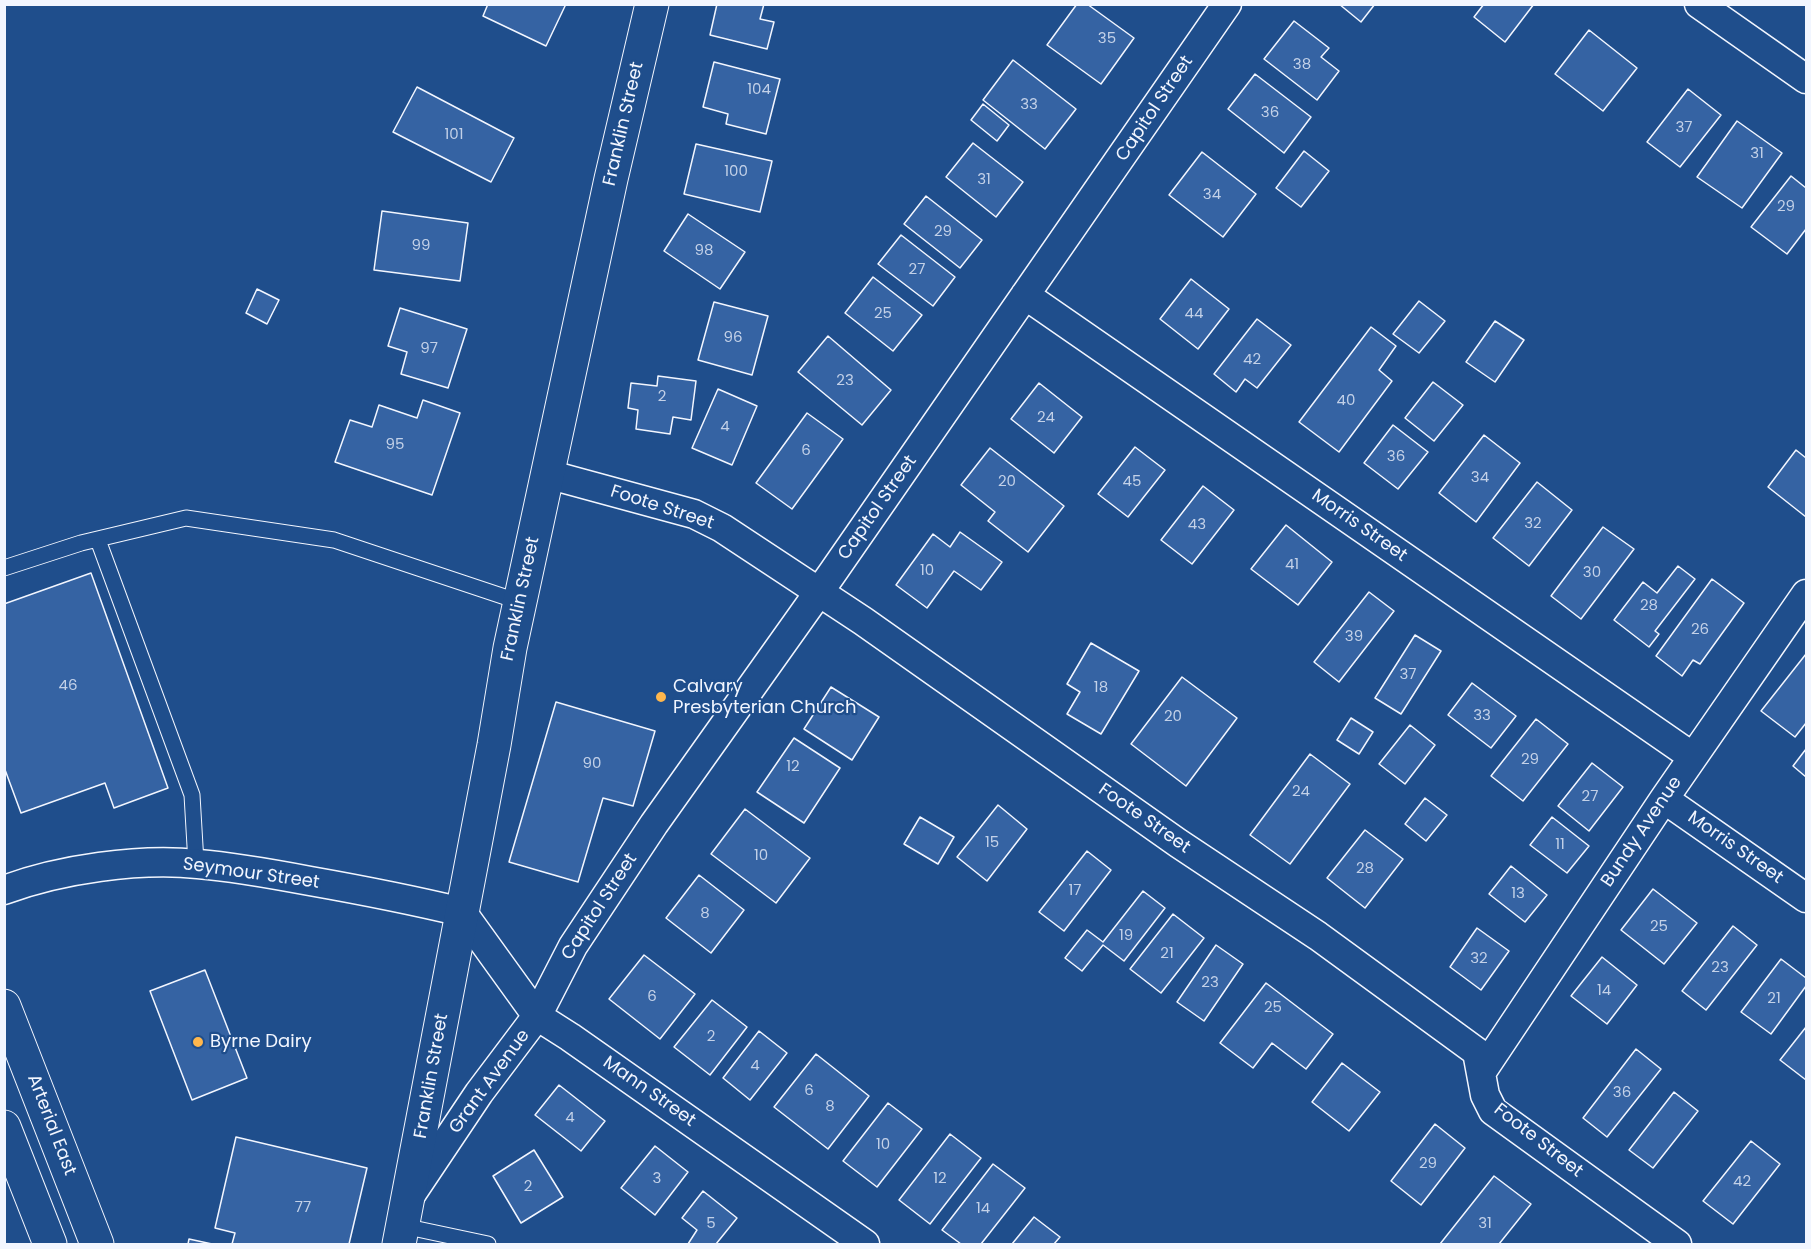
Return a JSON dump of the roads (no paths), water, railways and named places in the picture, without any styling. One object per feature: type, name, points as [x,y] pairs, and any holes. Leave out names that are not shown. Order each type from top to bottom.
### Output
[{"type":"main road","name":"Franklin Street","points":[[404,1222],[520,602],[652,4]]},
{"type":"main road","name":"Arterial East","points":[[4,1006],[97,1245]]},
{"type":"main road","points":[[4,1128],[50,1245]]},
{"type":"street","name":"Capitol Street","points":[[537,1016],[573,945],[654,824],[1227,4]]},
{"type":"street","points":[[1699,4],[1806,79]]},
{"type":"street","name":"Morris Street","points":[[1025,295],[1693,757]]},
{"type":"street","name":"Foote Street","points":[[548,474],[694,514],[722,528],[818,592],[1178,843],[1318,936],[1477,1052],[1485,1095],[1493,1111],[1677,1245]]},
{"type":"street","name":"Bundy Avenue","points":[[1481,1073],[1664,799],[1806,594]]},
{"type":"street","name":"Morris Street","points":[[1664,799],[1806,898]]},
{"type":"street","name":"Seymour Street","points":[[4,890],[41,879],[99,868],[150,863],[196,863],[400,897],[462,912]]},
{"type":"street","name":"Mann Street","points":[[462,912],[537,1016],[570,1036],[865,1245]]},
{"type":"street","name":"Grant Avenue","points":[[404,1222],[480,1094],[537,1016]]},
{"type":"lane","points":[[4,568],[98,540],[186,518],[334,540],[520,602]]},
{"type":"lane","points":[[98,540],[192,795],[196,863]]},
{"type":"lane","points":[[404,1222],[488,1245]]},
{"type":"place","name":"Calvary Presbyterian Church","points":[[661,697]]},
{"type":"place","name":"Byrne Dairy","points":[[198,1042]]}]
